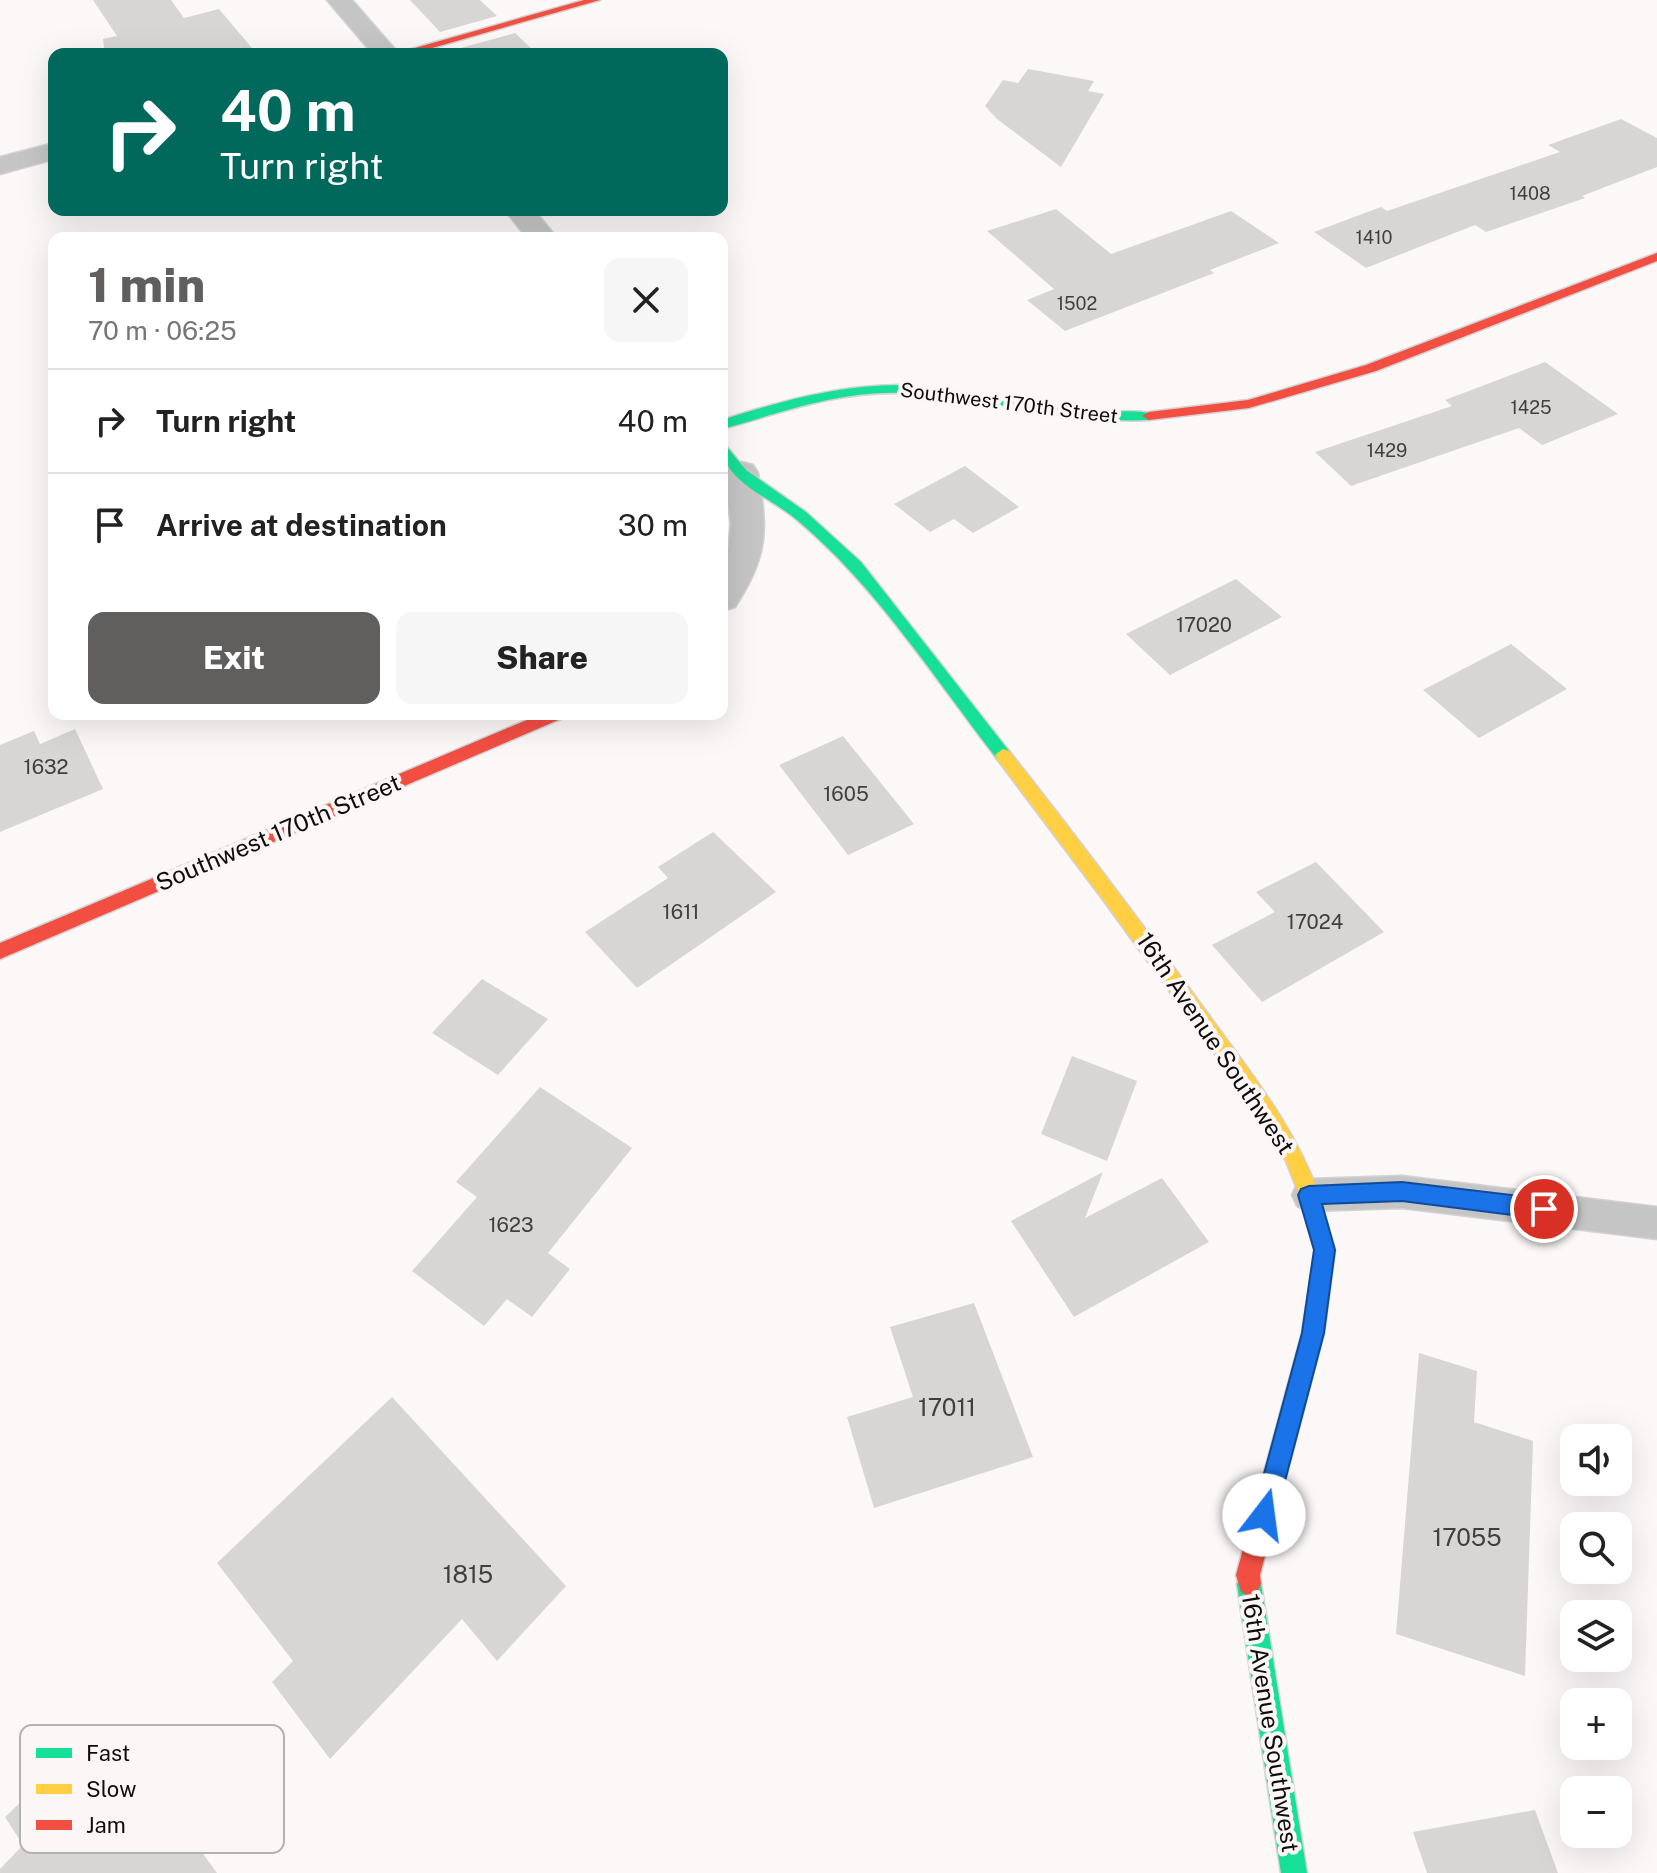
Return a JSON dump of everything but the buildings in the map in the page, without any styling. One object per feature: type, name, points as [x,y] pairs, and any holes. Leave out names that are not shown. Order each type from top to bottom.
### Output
[{"type":"street","points":[[339,0],[381,48]]},
{"type":"street","points":[[421,48],[595,0]]},
{"type":"street","points":[[0,166],[48,153]]},
{"type":"street","points":[[524,216],[537,232]]},
{"type":"street","name":"Southwest 170th Street","points":[[728,423],[796,401],[846,392],[901,389],[1083,415],[1137,417],[1249,404],[1371,368],[1657,257]]},
{"type":"street","points":[[728,588],[745,560],[749,542],[732,462]]},
{"type":"street","name":"16th Avenue Southwest","points":[[732,462],[801,515],[856,566],[1122,908],[1247,1084],[1302,1170],[1325,1250],[1313,1333],[1248,1575],[1294,1873]]},
{"type":"street","name":"Southwest 170th Street","points":[[0,951],[543,720]]},
{"type":"lane","points":[[1309,1195],[1402,1192],[1657,1223]]},
{"type":"traffic: fast","points":[[728,423],[810,399],[877,389],[931,391],[1087,416],[1149,416]]},
{"type":"traffic: fast","points":[[728,457],[741,473],[801,515],[856,566],[1003,755]]},
{"type":"traffic: fast","points":[[1249,1584],[1294,1873]]},
{"type":"traffic: slow","points":[[1003,755],[1255,1094],[1293,1154],[1309,1195]]},
{"type":"traffic: jam","points":[[421,48],[595,0]]},
{"type":"traffic: jam","points":[[1149,416],[1249,404],[1371,368],[1657,257]]},
{"type":"traffic: jam","points":[[0,951],[543,720]]},
{"type":"traffic: jam","points":[[1249,1584],[1248,1575],[1313,1333],[1325,1250],[1309,1195]]},
{"type":"route","points":[[1264,1515],[1313,1333],[1325,1250],[1309,1195],[1402,1192],[1544,1209]]}]
